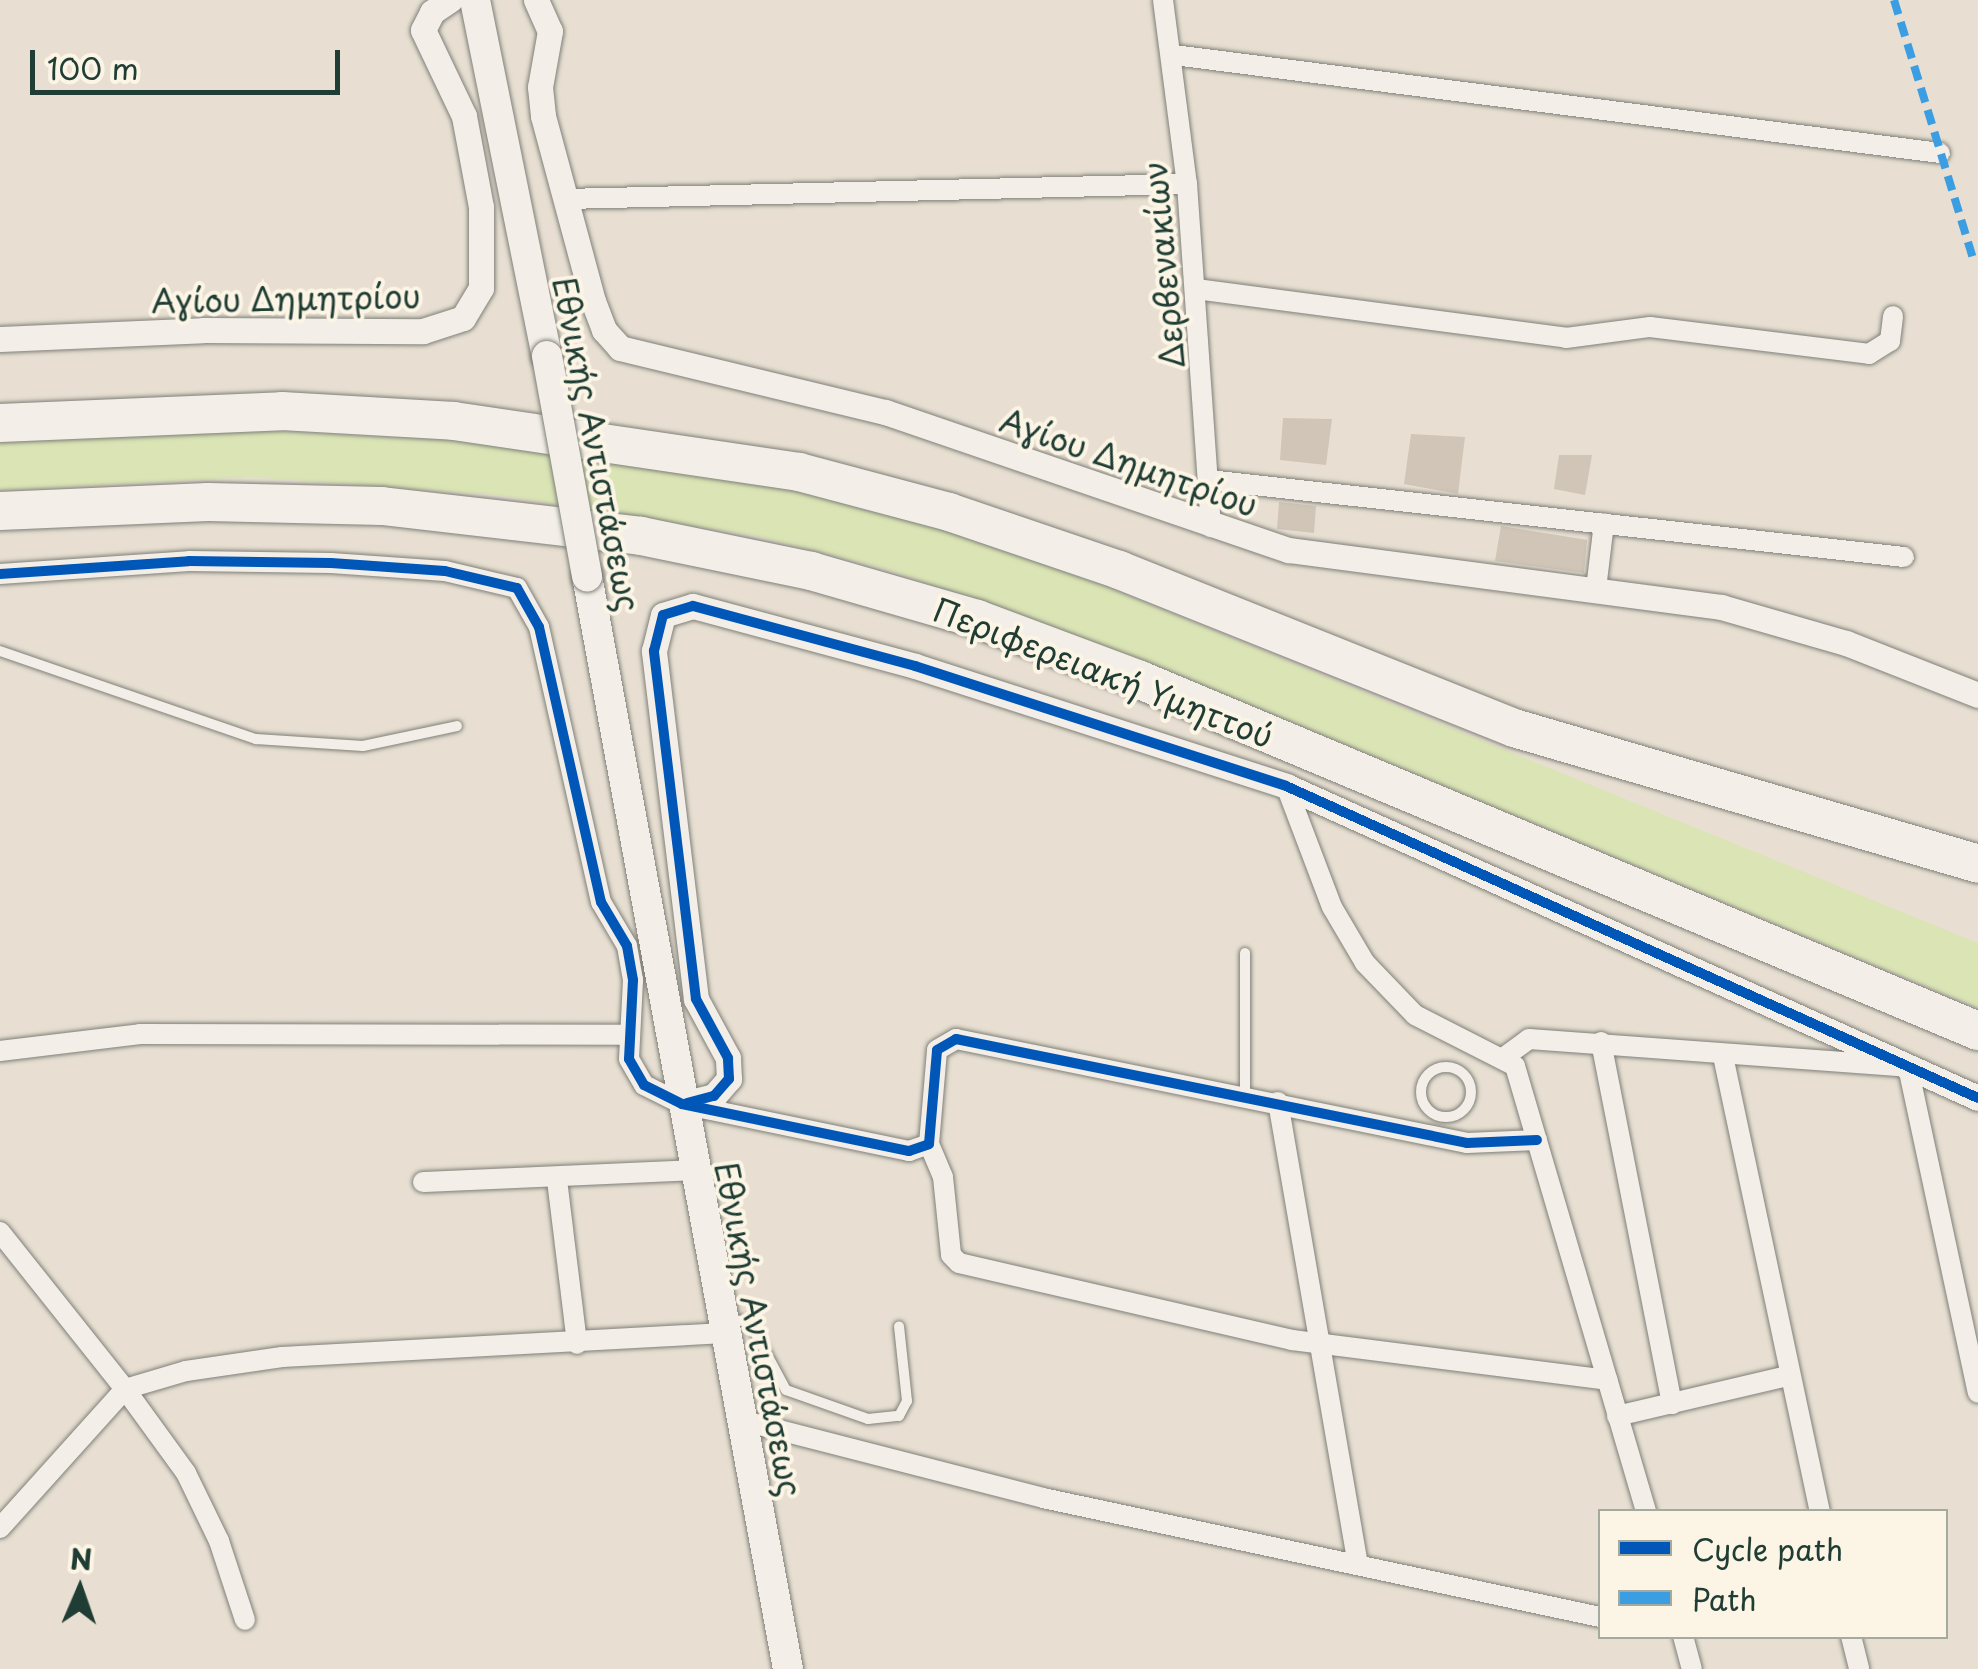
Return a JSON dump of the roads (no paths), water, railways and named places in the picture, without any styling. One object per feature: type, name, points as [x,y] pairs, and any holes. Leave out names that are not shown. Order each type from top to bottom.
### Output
[{"type":"highway","points":[[0,423],[282,412],[454,420],[799,472],[949,512],[1119,570],[1514,728],[1978,864]]},
{"type":"highway","name":"Περιφερειακή Υμηττού","points":[[0,511],[208,502],[382,506],[641,536],[811,571],[978,619],[1124,673],[1978,1031]]},
{"type":"main road","name":"Εθνικής Αντιστάσεως","points":[[476,0],[547,356],[693,1170],[788,1669]]},
{"type":"street","name":"Αγίου Δημητρίου","points":[[0,339],[203,330],[423,331],[463,318],[480,288],[481,207],[464,116],[424,30],[432,12],[450,0]]},
{"type":"street","name":"Αγίου Δημητρίου","points":[[536,0],[549,18],[540,102],[599,317],[620,348],[886,412],[1212,527],[1333,559],[1596,589],[1742,611],[1876,654],[1978,695]]},
{"type":"street","name":"Δερβενακίων","points":[[1162,0],[1174,55],[1187,184],[1212,527]]},
{"type":"street","points":[[1174,55],[1940,153]]},
{"type":"street","points":[[565,199],[1187,184]]},
{"type":"street","points":[[1196,289],[1566,338],[1650,327],[1869,354],[1890,342],[1893,316]]},
{"type":"street","points":[[1209,480],[1904,557]]},
{"type":"street","points":[[1596,589],[1604,523]]},
{"type":"street","points":[[0,574],[189,561],[330,563],[445,571],[516,588],[540,628],[601,902],[627,946],[633,980],[628,1035],[634,1073],[682,1104],[890,1150],[929,1144]]},
{"type":"street","points":[[682,1104],[714,1096],[729,1079],[728,1058],[696,999],[654,651],[663,615],[675,608],[718,611],[915,666],[1286,786],[1978,1098]]},
{"type":"street","points":[[1286,786],[1332,907],[1365,963],[1415,1015],[1515,1066],[1645,1509]]},
{"type":"street","points":[[0,1052],[140,1034],[628,1035]]},
{"type":"street","points":[[1537,1140],[1438,1138],[1278,1102],[956,1040],[936,1050],[929,1144],[943,1177],[951,1255],[959,1262],[1323,1346],[1607,1380]]},
{"type":"street","points":[[1503,1058],[1529,1040],[1601,1042],[1723,1056],[1908,1067]]},
{"type":"street","points":[[1601,1042],[1672,1404]]},
{"type":"street","points":[[1723,1056],[1819,1509]]},
{"type":"street","points":[[1908,1067],[1978,1393]]},
{"type":"street","points":[[1278,1102],[1358,1563]]},
{"type":"street","points":[[424,1182],[557,1180],[693,1170]]},
{"type":"street","points":[[557,1180],[577,1344]]},
{"type":"street","points":[[0,1232],[125,1389],[186,1473],[245,1620]]},
{"type":"street","points":[[0,1528],[125,1389],[266,1358],[577,1344],[722,1326]]},
{"type":"street","points":[[1617,1416],[1788,1376]]},
{"type":"street","points":[[740,1420],[1042,1498],[1598,1617]]},
{"type":"street","points":[[1684,1639],[1692,1669]]},
{"type":"street","points":[[1852,1639],[1859,1669]]},
{"type":"lane","points":[[0,651],[256,739],[363,746],[456,726]]},
{"type":"lane","points":[[1245,953],[1245,1096]]},
{"type":"lane","points":[[1439,1069],[1463,1074],[1474,1087],[1466,1108],[1442,1112],[1424,1106],[1418,1089],[1439,1069]]},
{"type":"lane","points":[[1438,1138],[1442,1112]]},
{"type":"lane","points":[[722,1326],[749,1321],[786,1390],[868,1419],[890,1420],[906,1401],[899,1326]]}]
